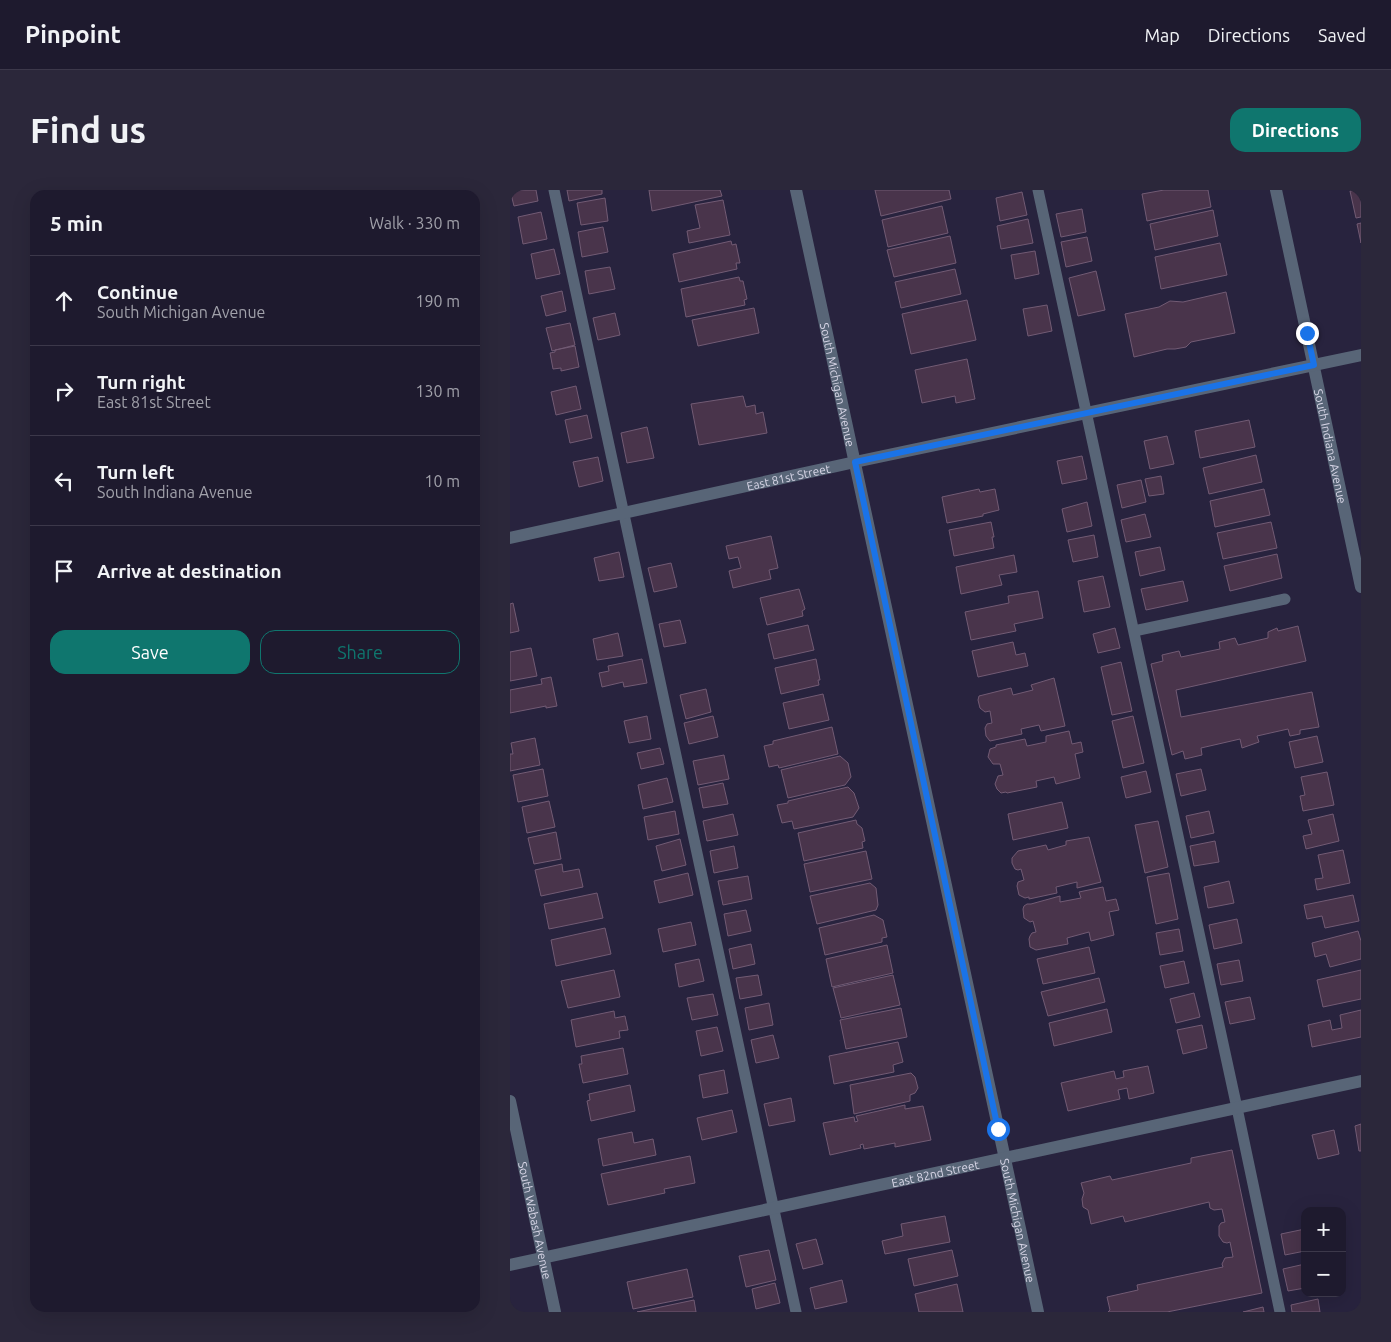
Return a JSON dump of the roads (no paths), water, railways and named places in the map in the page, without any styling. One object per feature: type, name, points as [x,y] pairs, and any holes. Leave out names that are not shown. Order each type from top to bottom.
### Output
[{"type":"street","name":"South Michigan Avenue","points":[[796,190],[1038,1312]]},
{"type":"street","name":"South Indiana Avenue","points":[[1276,190],[1361,587]]},
{"type":"street","name":"East 81st Street","points":[[510,538],[855,462],[1361,355]]},
{"type":"street","name":"East 82nd Street","points":[[510,1265],[1361,1081]]},
{"type":"street","name":"South Wabash Avenue","points":[[510,1101],[556,1312]]},
{"type":"lane","points":[[554,190],[796,1312]]},
{"type":"lane","points":[[1038,190],[1238,1108],[1280,1312]]},
{"type":"lane","points":[[1134,631],[1285,599]]}]
